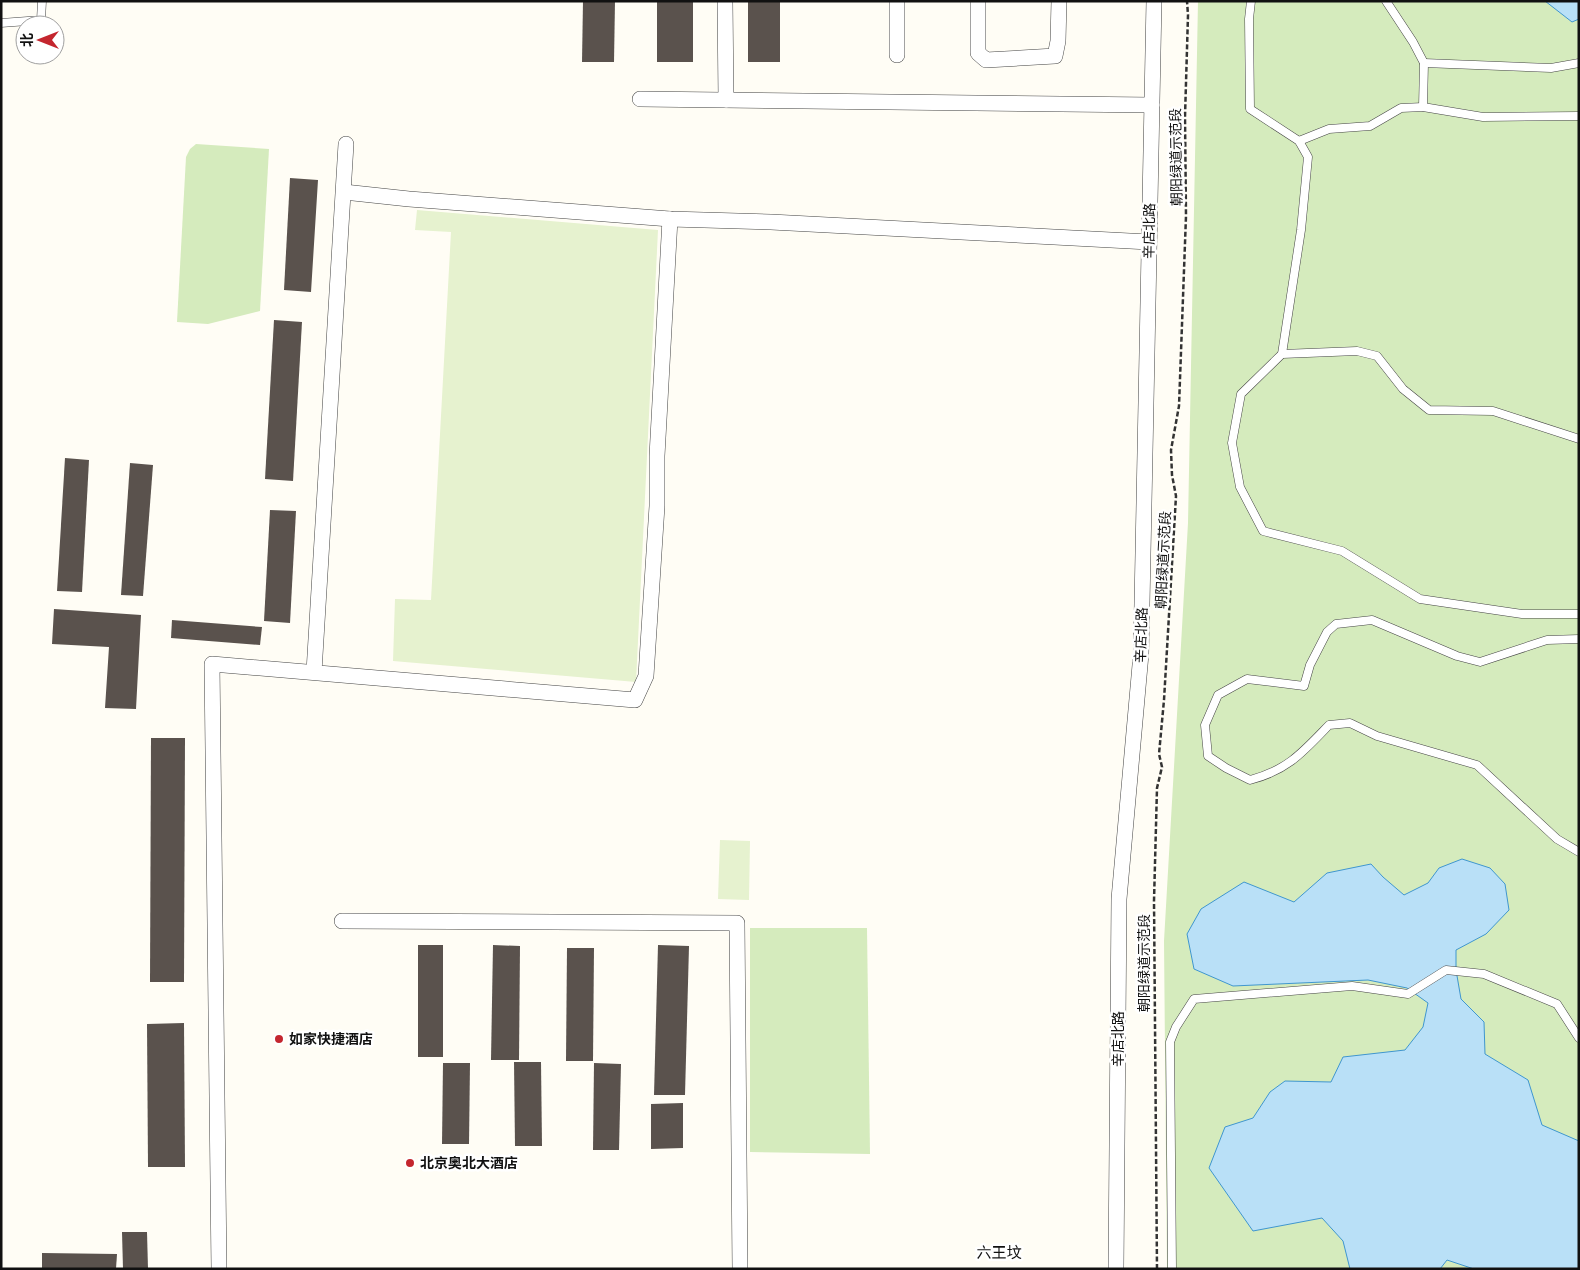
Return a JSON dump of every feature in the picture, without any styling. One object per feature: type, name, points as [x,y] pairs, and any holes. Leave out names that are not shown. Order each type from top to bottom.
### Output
[{"type":"street","points":[[725,1],[726,100]]},
{"type":"street","points":[[897,1],[897,55]]},
{"type":"street","points":[[978,1],[978,53],[986,60],[1055,56],[1058,41],[1059,1]]},
{"type":"street","name":"辛店北路","points":[[1116,1269],[1119,899],[1142,654],[1154,1]]},
{"type":"street","points":[[640,99],[1152,105]]},
{"type":"street","points":[[314,672],[346,144]]},
{"type":"street","points":[[344,192],[409,199],[670,219],[771,222],[1149,242]]},
{"type":"street","points":[[219,1269],[212,664],[635,700],[646,676],[657,506],[657,456],[670,219]]},
{"type":"street","points":[[342,921],[737,923],[740,1269]]},
{"type":"lane","points":[[1,23],[41,20],[42,1]]},
{"type":"lane","points":[[1251,1],[1249,19],[1250,109],[1299,141],[1308,157],[1301,230],[1282,354],[1241,394],[1232,444],[1240,487],[1263,531],[1342,551],[1420,600],[1522,614],[1579,614]]},
{"type":"lane","points":[[1386,1],[1424,63],[1423,107]]},
{"type":"lane","points":[[1424,63],[1551,68],[1579,63]]},
{"type":"lane","points":[[1299,141],[1329,128],[1370,126],[1401,108],[1423,107],[1483,118],[1579,116]]},
{"type":"lane","points":[[1282,354],[1357,351],[1377,356],[1403,389],[1429,410],[1493,411],[1579,439]]},
{"type":"lane","points":[[1579,639],[1546,640],[1480,662],[1457,656],[1372,620],[1336,624],[1327,632],[1310,665],[1304,686],[1247,679],[1218,695],[1205,725],[1208,756],[1250,780],[1270,774],[1299,756],[1329,725],[1350,723],[1377,736],[1477,765],[1557,839],[1579,852]]},
{"type":"lane","points":[[1172,1269],[1170,1042],[1176,1027],[1194,999],[1352,986],[1408,994],[1446,970],[1484,974],[1557,1004],[1579,1038]]},
{"type":"path","name":"朝阳绿道示范段","points":[[1157,1269],[1154,901],[1157,788],[1162,768],[1159,754],[1176,496],[1172,475],[1171,450],[1179,406],[1186,225],[1185,117],[1188,15],[1186,1]]},
{"type":"green space","points":[[1198,1],[1579,1],[1579,1269],[1167,1269],[1164,941],[1188,523]]},
{"type":"green space","points":[[196,144],[269,149],[260,311],[208,324],[177,322],[186,157],[190,149]]},
{"type":"green space","points":[[417,210],[658,230],[636,682],[393,661],[395,599],[431,600],[451,232],[415,230]]},
{"type":"green space","points":[[720,840],[750,841],[749,900],[718,899]]},
{"type":"green space","points":[[750,928],[867,928],[870,1154],[750,1152]]},
{"type":"water","points":[[1545,1],[1579,1],[1579,19],[1572,22]]},
{"type":"water","points":[[1462,859],[1490,868],[1505,884],[1509,910],[1486,934],[1456,950],[1456,970],[1461,999],[1484,1022],[1485,1054],[1528,1080],[1542,1125],[1579,1141],[1579,1269],[1474,1269],[1447,1260],[1440,1269],[1350,1269],[1343,1241],[1322,1218],[1253,1231],[1209,1168],[1225,1127],[1253,1118],[1270,1092],[1285,1081],[1331,1082],[1343,1057],[1405,1050],[1423,1027],[1428,1003],[1407,988],[1368,980],[1233,986],[1194,969],[1187,934],[1201,909],[1244,882],[1294,902],[1327,873],[1371,864],[1404,895],[1428,883],[1439,868]]},
{"type":"building","points":[[583,1],[615,1],[614,62],[582,62]]},
{"type":"building","points":[[657,1],[693,1],[693,62],[657,62]]},
{"type":"building","points":[[748,1],[780,1],[780,62],[748,62]]},
{"type":"building","points":[[290,178],[318,180],[311,292],[284,290]]},
{"type":"building","points":[[274,320],[302,322],[293,481],[265,479]]},
{"type":"building","points":[[65,458],[89,460],[82,592],[57,591]]},
{"type":"building","points":[[130,463],[153,465],[143,596],[121,595]]},
{"type":"building","points":[[270,510],[296,511],[290,623],[264,621]]},
{"type":"building","points":[[54,609],[141,615],[136,709],[105,708],[109,647],[52,644]]},
{"type":"building","points":[[172,620],[262,627],[260,645],[171,638]]},
{"type":"building","points":[[151,738],[185,738],[184,982],[150,982]]},
{"type":"building","points":[[418,945],[443,945],[443,1057],[418,1057]]},
{"type":"building","points":[[493,945],[520,946],[519,1060],[491,1060]]},
{"type":"building","points":[[658,945],[689,946],[685,1095],[654,1095]]},
{"type":"building","points":[[567,948],[594,948],[593,1061],[566,1061]]},
{"type":"building","points":[[184,1023],[185,1167],[148,1167],[147,1024]]},
{"type":"building","points":[[514,1062],[541,1062],[542,1146],[515,1146]]},
{"type":"building","points":[[443,1063],[470,1063],[469,1144],[442,1144]]},
{"type":"building","points":[[594,1063],[621,1064],[619,1150],[593,1150]]},
{"type":"building","points":[[683,1103],[683,1148],[651,1149],[651,1104]]},
{"type":"building","points":[[122,1232],[147,1232],[148,1269],[123,1269]]},
{"type":"building","points":[[42,1253],[117,1254],[116,1269],[42,1269]]},
{"type":"place","name":"如家快捷酒店","points":[[279,1039]]},
{"type":"place","name":"北京奥北大酒店","points":[[410,1163]]},
{"type":"district","name":"六王坟","points":[[999,1253]]}]
